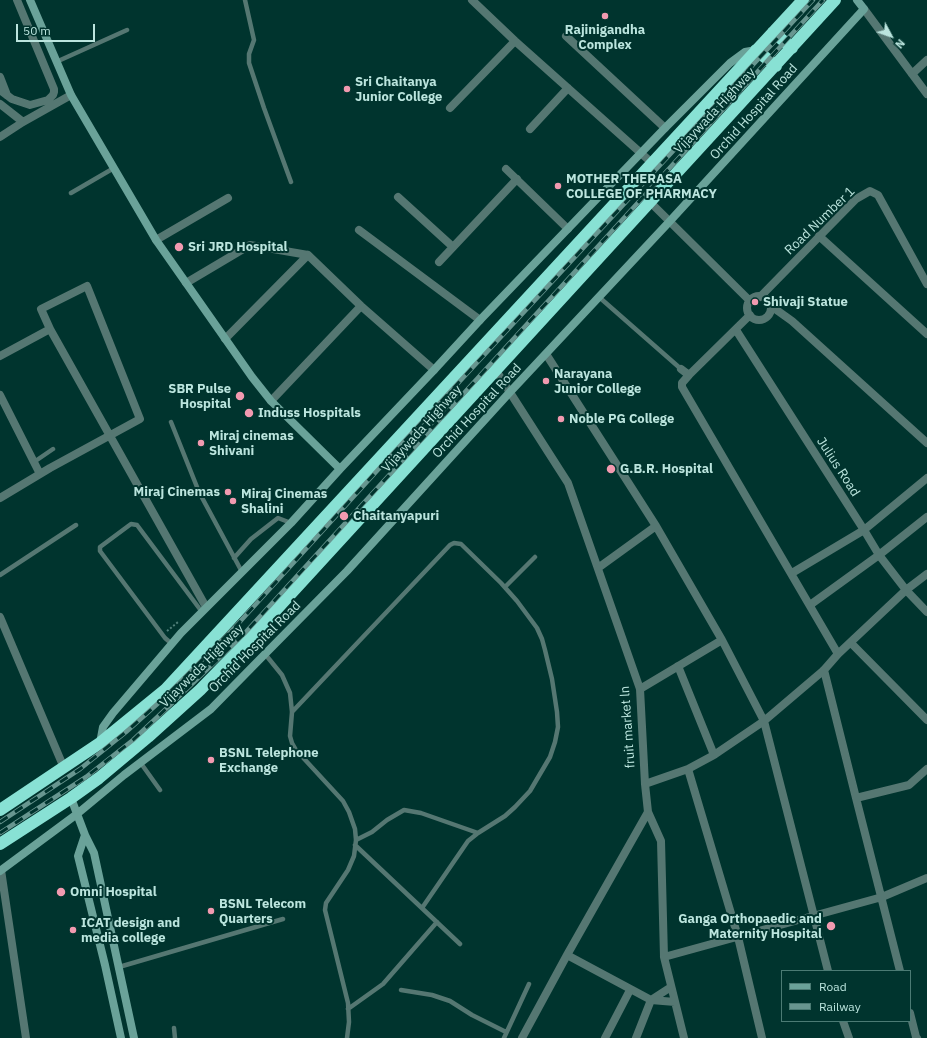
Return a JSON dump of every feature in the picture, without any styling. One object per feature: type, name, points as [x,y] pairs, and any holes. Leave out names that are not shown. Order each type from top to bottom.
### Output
[{"type":"highway","name":"Vijaywada Highway","points":[[0,810],[100,743],[165,690],[803,0]]},
{"type":"highway","name":"Vijaywada Highway","points":[[0,844],[99,778],[148,737],[200,690],[248,641],[835,0]]},
{"type":"highway","points":[[773,32],[792,48]]},
{"type":"highway","points":[[756,50],[776,66]]},
{"type":"street","points":[[0,90],[7,96],[30,105],[48,100],[53,94],[54,89],[31,39],[17,0]]},
{"type":"street","points":[[30,0],[71,95],[156,240],[225,339],[271,400],[340,469]]},
{"type":"street","points":[[472,0],[652,163]]},
{"type":"street","points":[[857,0],[927,94]]},
{"type":"street","name":"Orchid Hospital Road","points":[[1,871],[77,814],[140,762],[211,708],[347,571],[510,392],[670,221],[864,9]]},
{"type":"street","points":[[31,39],[44,34]]},
{"type":"street","points":[[566,36],[665,128]]},
{"type":"street","points":[[450,108],[516,41]]},
{"type":"street","points":[[100,743],[103,727],[113,713],[202,608],[242,572],[291,523],[480,320],[642,154],[665,128],[730,63],[746,52],[756,50]]},
{"type":"street","points":[[912,74],[927,60]]},
{"type":"street","points":[[0,77],[7,96]]},
{"type":"street","points":[[530,129],[568,88]]},
{"type":"street","points":[[0,137],[23,122],[71,95]]},
{"type":"street","points":[[0,104],[23,122]]},
{"type":"street","points":[[30,105],[35,115]]},
{"type":"street","points":[[506,169],[568,229]]},
{"type":"street","points":[[439,262],[517,179]]},
{"type":"street","name":"Road Number 1","points":[[760,297],[856,199],[870,191],[878,195],[927,284]]},
{"type":"street","points":[[398,196],[453,247]]},
{"type":"street","points":[[156,240],[228,198]]},
{"type":"street","points":[[650,202],[750,301]]},
{"type":"street","points":[[359,230],[480,320]]},
{"type":"street","points":[[819,236],[927,334]]},
{"type":"street","points":[[186,283],[250,245],[308,255],[361,306],[434,370]]},
{"type":"street","points":[[225,339],[308,255]]},
{"type":"street","points":[[0,498],[40,474],[110,435],[140,419],[87,286],[41,309],[50,329],[110,435],[202,608]]},
{"type":"street","points":[[771,306],[770,314],[765,318],[756,320],[750,315],[748,310],[750,301],[756,297],[766,299],[771,306],[792,321],[927,443]]},
{"type":"street","points":[[271,400],[361,306]]},
{"type":"street","points":[[750,315],[682,382],[682,387],[838,654]]},
{"type":"street","points":[[0,356],[50,329]]},
{"type":"street","name":"Julius Road","points":[[736,330],[879,555],[906,590],[927,612]]},
{"type":"street","points":[[546,354],[656,526],[722,640],[764,721],[828,970]]},
{"type":"street","name":"fruit market ln","points":[[496,369],[568,483],[640,689],[648,812],[661,841],[664,957],[684,1038]]},
{"type":"street","points":[[681,369],[689,375]]},
{"type":"street","points":[[0,395],[40,474]]},
{"type":"street","points":[[792,573],[864,530],[927,478]]},
{"type":"street","points":[[810,605],[879,555],[927,517]]},
{"type":"street","points":[[598,568],[656,526]]},
{"type":"street","points":[[645,784],[688,769],[714,755],[764,721],[824,670],[838,654],[906,590],[927,574]]},
{"type":"street","points":[[0,617],[64,768]]},
{"type":"street","points":[[640,689],[722,640]]},
{"type":"street","points":[[851,643],[927,720]]},
{"type":"street","points":[[678,666],[714,755]]},
{"type":"street","points":[[824,670],[900,970]]},
{"type":"street","points":[[688,769],[738,937],[762,1038]]},
{"type":"street","points":[[856,798],[910,785],[927,769]]},
{"type":"street","points":[[71,798],[85,835],[94,853],[134,1038]]},
{"type":"street","points":[[522,1038],[567,954],[648,812]]},
{"type":"street","points":[[85,835],[78,856],[105,965],[121,1038]]},
{"type":"street","points":[[1,871],[26,1038]]},
{"type":"street","points":[[664,957],[882,896],[927,878]]},
{"type":"street","points":[[567,954],[630,990],[651,1000],[675,1002]]},
{"type":"street","points":[[636,1038],[651,1000],[671,987]]},
{"type":"street","points":[[605,1038],[630,990]]},
{"type":"street","points":[[911,1017],[917,1038]]},
{"type":"street","points":[[843,1022],[849,1038]]},
{"type":"lane","points":[[245,0],[254,40],[249,63],[291,182]]},
{"type":"lane","points":[[56,62],[127,30]]},
{"type":"lane","points":[[71,193],[114,168]]},
{"type":"lane","points":[[599,297],[681,369]]},
{"type":"lane","points":[[171,422],[199,492],[242,572]]},
{"type":"lane","points":[[34,462],[53,449]]},
{"type":"lane","points":[[234,558],[251,539],[278,518],[291,523]]},
{"type":"lane","points":[[172,644],[100,551],[100,547],[131,524],[137,525],[202,608]]},
{"type":"lane","points":[[0,575],[76,525]]},
{"type":"lane","points":[[292,712],[444,551],[454,543],[461,544],[505,587],[533,622],[542,639],[552,679],[557,712],[558,727],[550,757],[530,791],[515,807],[505,816],[478,832],[468,841],[422,908]]},
{"type":"lane","points":[[505,587],[534,556]]},
{"type":"lane","points":[[265,654],[286,681],[290,693],[292,712],[290,731],[292,743],[296,750],[344,802],[352,820],[356,842],[354,856],[348,870],[326,903],[326,910],[348,1008],[349,1022],[347,1038]]},
{"type":"lane","points":[[140,762],[160,790]]},
{"type":"lane","points":[[356,842],[404,810],[421,813],[478,832]]},
{"type":"lane","points":[[356,842],[460,944]]},
{"type":"lane","points":[[119,967],[283,919]]},
{"type":"lane","points":[[348,1008],[383,984],[437,922]]},
{"type":"lane","points":[[504,1038],[529,984]]},
{"type":"lane","points":[[401,990],[432,995],[450,1001],[472,1015],[506,1032]]},
{"type":"lane","points":[[174,1028],[175,1038]]},
{"type":"railway","points":[[0,822],[80,769],[126,732],[164,698],[236,626],[385,462],[813,0]]},
{"type":"railway","points":[[0,833],[86,777],[133,740],[244,634],[823,0]]},
{"type":"place","name":"Rajinigandha Complex","points":[[605,16]]},
{"type":"place","name":"Sri Chaitanya Junior College","points":[[347,89]]},
{"type":"place","name":"MOTHER THERASA COLLEGE OF PHARMACY","points":[[558,186]]},
{"type":"place","name":"Sri JRD Hospital","points":[[179,247]]},
{"type":"place","name":"Shivaji Statue","points":[[755,302]]},
{"type":"place","name":"Narayana Junior College","points":[[546,381]]},
{"type":"place","name":"SBR Pulse Hospital","points":[[240,396]]},
{"type":"place","name":"Induss Hospitals","points":[[249,413]]},
{"type":"place","name":"Noble PG College","points":[[561,419]]},
{"type":"place","name":"Miraj cinemas Shivani","points":[[201,443]]},
{"type":"place","name":"G.B.R. Hospital","points":[[611,469]]},
{"type":"place","name":"Miraj Cinemas","points":[[228,492]]},
{"type":"place","name":"Miraj Cinemas Shalini","points":[[233,501]]},
{"type":"place","name":"Chaitanyapuri","points":[[344,516]]},
{"type":"place","name":"BSNL Telephone Exchange","points":[[211,760]]},
{"type":"place","name":"Omni Hospital","points":[[61,892]]},
{"type":"place","name":"BSNL Telecom Quarters","points":[[211,911]]},
{"type":"place","name":"Ganga Orthopaedic and Maternity Hospital","points":[[831,926]]},
{"type":"place","name":"ICAT design and media college","points":[[73,930]]}]
